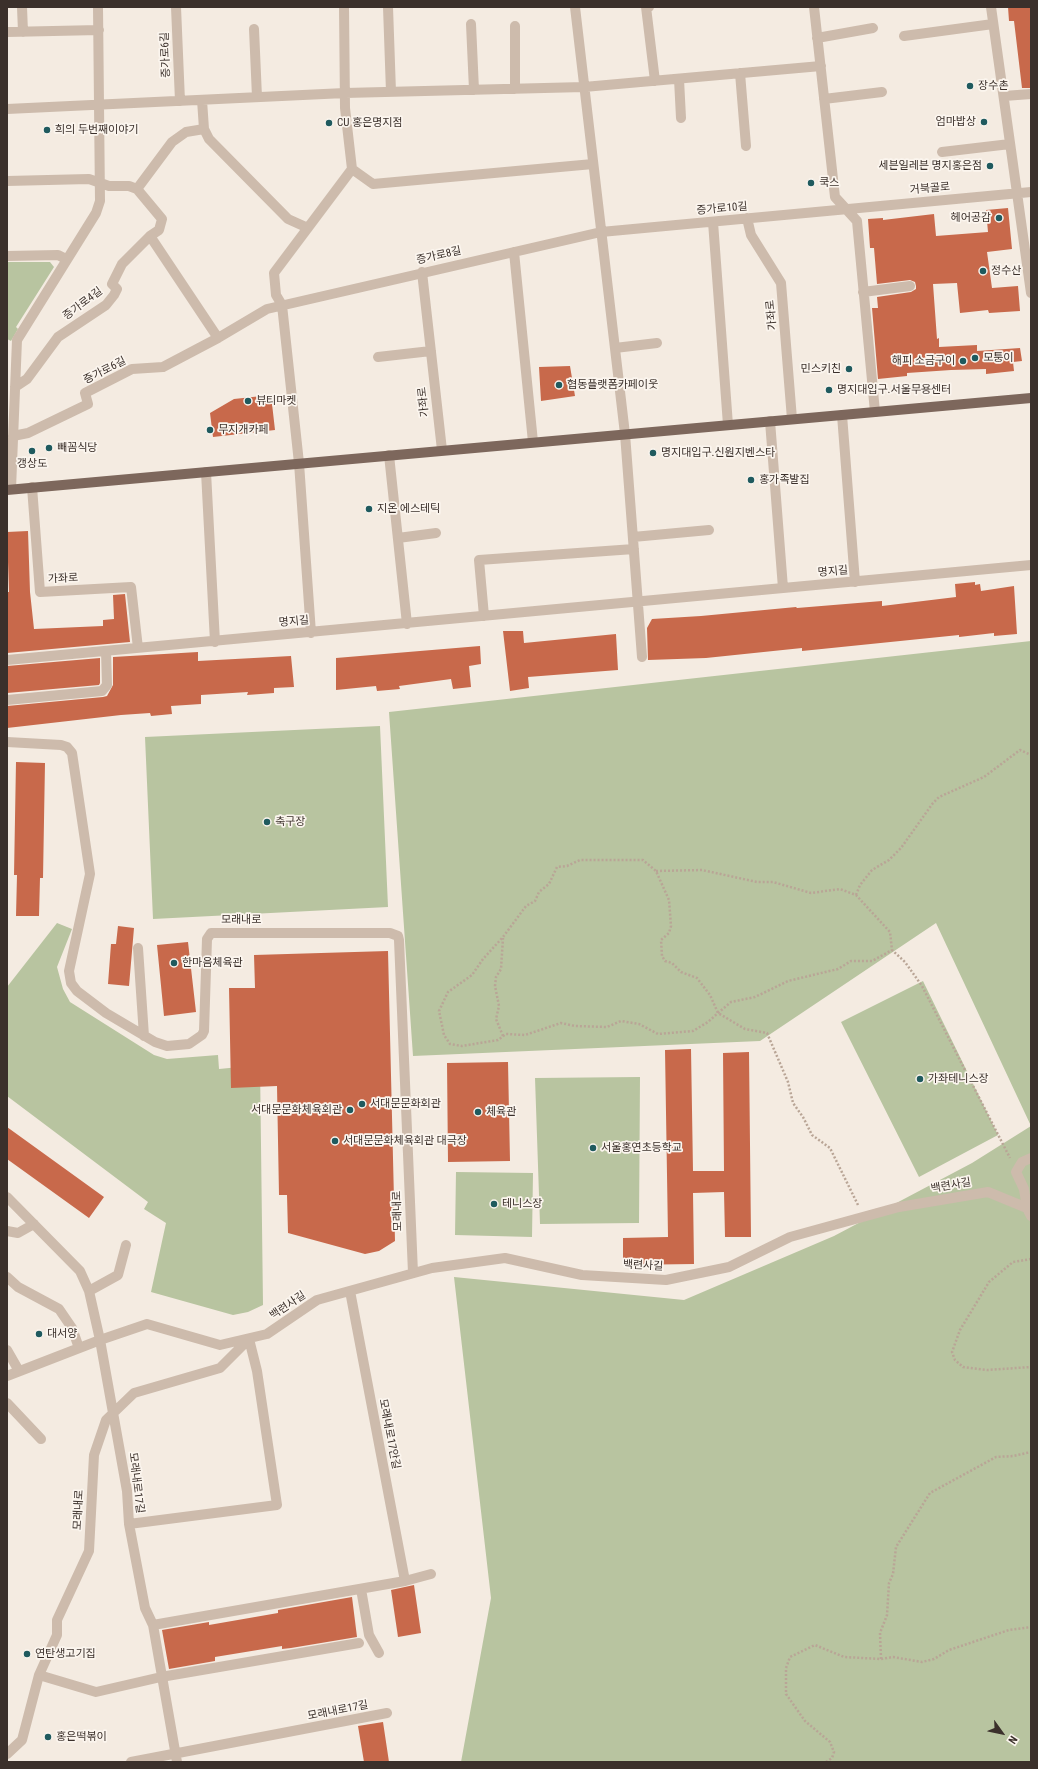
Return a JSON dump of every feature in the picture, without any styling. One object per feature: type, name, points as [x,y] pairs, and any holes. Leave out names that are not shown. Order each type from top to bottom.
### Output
[{"type":"main road","points":[[9,489],[1031,398]]},
{"type":"street","points":[[22,7],[23,32]]},
{"type":"street","points":[[9,489],[13,436],[16,345],[19,337],[98,207],[101,184],[98,7]]},
{"type":"street","name":"증가로6길","points":[[176,7],[180,101]]},
{"type":"street","points":[[311,633],[299,463],[282,305],[276,295],[274,273],[352,169],[345,93],[344,7]]},
{"type":"street","points":[[388,7],[391,92]]},
{"type":"street","points":[[575,7],[625,434],[642,657]]},
{"type":"street","points":[[649,7],[646,8],[655,81]]},
{"type":"street","points":[[814,7],[835,198],[844,210],[857,221],[875,412]]},
{"type":"street","points":[[991,7],[1031,292]]},
{"type":"street","points":[[471,24],[474,90]]},
{"type":"street","points":[[904,36],[994,24]]},
{"type":"street","points":[[515,26],[515,89]]},
{"type":"street","points":[[817,38],[873,28]]},
{"type":"street","points":[[254,29],[257,97]]},
{"type":"street","points":[[7,32],[99,30]]},
{"type":"street","points":[[7,109],[345,93],[584,87],[821,66]]},
{"type":"street","points":[[740,73],[746,146]]},
{"type":"street","points":[[679,79],[681,118]]},
{"type":"street","points":[[824,99],[882,92]]},
{"type":"street","points":[[1004,96],[1031,94]]},
{"type":"street","points":[[202,100],[204,129],[209,139],[288,219],[308,228]]},
{"type":"street","points":[[7,182],[89,179],[101,184],[129,186],[137,189],[172,142],[186,132],[204,129]]},
{"type":"street","points":[[942,152],[1010,144]]},
{"type":"street","points":[[352,169],[373,184],[593,164]]},
{"type":"street","name":"증가로4길","points":[[15,387],[27,379],[58,337],[106,305],[117,289],[112,284],[122,264],[150,236],[159,230],[162,219],[137,189]]},
{"type":"street","name":"거북골로","points":[[844,210],[1031,192]]},
{"type":"street","name":"증가로10길","points":[[601,232],[844,210]]},
{"type":"street","name":"가좌로","points":[[748,218],[751,235],[781,283],[792,419]]},
{"type":"street","points":[[713,222],[728,425]]},
{"type":"street","name":"증가로8길","points":[[282,305],[601,232]]},
{"type":"street","points":[[150,236],[218,338]]},
{"type":"street","points":[[514,252],[533,442]]},
{"type":"street","points":[[7,256],[58,255],[66,259]]},
{"type":"street","name":"가좌로","points":[[422,272],[442,450]]},
{"type":"street","points":[[863,292],[910,286]]},
{"type":"street","name":"증가로6길","points":[[13,436],[28,433],[88,404],[85,393],[132,369],[163,367],[218,338],[267,309],[282,305]]},
{"type":"street","points":[[614,348],[657,343]]},
{"type":"street","points":[[378,357],[431,351]]},
{"type":"street","points":[[842,415],[855,582]]},
{"type":"street","points":[[770,421],[783,588]]},
{"type":"street","points":[[389,455],[407,624]]},
{"type":"street","points":[[206,472],[215,642]]},
{"type":"street","name":"가좌로","points":[[32,487],[40,592],[131,587],[138,648]]},
{"type":"street","points":[[633,537],[709,530]]},
{"type":"street","points":[[398,538],[436,533]]},
{"type":"street","points":[[484,616],[479,560],[634,549]]},
{"type":"street","name":"명지길","points":[[7,660],[215,642],[1031,565]]},
{"type":"street","points":[[7,700],[102,691],[107,685],[106,651]]},
{"type":"street","name":"모래내로","points":[[7,742],[61,745],[67,747],[72,753],[90,874],[69,971],[70,980],[80,994],[144,1036],[159,1043],[172,1046],[194,1042],[202,1035],[204,1031],[207,939],[212,933],[390,933],[396,935],[399,940],[413,1273]]},
{"type":"street","points":[[138,948],[144,1036]]},
{"type":"street","points":[[1029,1212],[1024,1189],[1016,1172],[1022,1162],[1031,1158]]},
{"type":"street","name":"백련사길","points":[[7,1376],[100,1340],[147,1324],[220,1346],[249,1339],[267,1334],[317,1300],[432,1268],[505,1258],[582,1275],[666,1280],[730,1268],[790,1237],[899,1206],[988,1192],[1029,1212]]},
{"type":"street","name":"모래내로17길","points":[[7,1196],[80,1271],[89,1290],[100,1340],[127,1490],[129,1524],[145,1608],[152,1625],[176,1758]]},
{"type":"street","points":[[7,1231],[18,1233],[34,1224]]},
{"type":"street","points":[[89,1290],[118,1275],[126,1245]]},
{"type":"street","points":[[7,1277],[18,1287],[59,1309],[72,1328],[79,1348]]},
{"type":"street","name":"모래내로17안길","points":[[350,1291],[405,1581]]},
{"type":"street","points":[[129,1524],[277,1505],[256,1371],[249,1339]]},
{"type":"street","name":"모래내로","points":[[7,1754],[22,1740],[39,1675],[57,1635],[57,1620],[89,1551],[94,1455],[106,1420],[134,1393],[220,1368],[249,1339]]},
{"type":"street","points":[[7,1350],[19,1371]]},
{"type":"street","points":[[7,1403],[41,1439]]},
{"type":"street","points":[[152,1625],[405,1581],[431,1574]]},
{"type":"street","points":[[361,1589],[369,1635],[380,1653]]},
{"type":"street","points":[[39,1675],[96,1692],[161,1677],[359,1643]]},
{"type":"street","name":"모래내로17길","points":[[131,1762],[176,1758],[387,1713]]},
{"type":"path","points":[[856,895],[860,885],[872,870],[889,860],[902,848],[933,803],[939,797],[984,777],[1020,750],[1031,755]]},
{"type":"path","points":[[864,1216],[830,1148],[822,1140],[812,1135],[803,1116],[793,1103],[788,1082],[767,1033],[745,1029],[718,1013],[710,995],[697,978],[681,972],[672,963],[665,961],[662,956],[661,940],[669,933],[671,926],[669,900],[656,871],[643,860],[580,860],[567,866],[557,868],[549,884],[539,892],[535,901],[526,906],[472,975],[448,992],[440,1011],[444,1035],[450,1044],[462,1046],[498,1040],[506,1034],[525,1035],[561,1023],[575,1026],[607,1027],[621,1021],[640,1024],[658,1034],[693,1031],[708,1022],[718,1013],[731,1002],[755,997],[788,981],[838,969],[851,961],[872,961],[892,950]]},
{"type":"path","points":[[656,871],[702,870],[758,882],[773,882],[811,893],[840,889],[856,895],[890,932],[892,950],[905,962],[922,986],[997,1130],[1016,1172]]},
{"type":"path","points":[[503,937],[501,969],[496,977],[495,986],[499,1006],[496,1019],[503,1036]]},
{"type":"path","points":[[1031,1259],[1013,1262],[990,1282],[960,1330],[952,1352],[955,1360],[962,1367],[987,1370],[1031,1367]]},
{"type":"path","points":[[881,1659],[880,1633],[887,1615],[889,1584],[893,1574],[896,1547],[908,1529],[911,1520],[930,1493],[996,1457],[1013,1456],[1031,1452]]},
{"type":"path","points":[[826,1762],[832,1758],[834,1752],[830,1742],[805,1721],[786,1694],[786,1668],[790,1657],[815,1645],[844,1657],[881,1659],[893,1657],[922,1662],[934,1659],[949,1650],[1009,1630],[1031,1627]]},
{"type":"green space","points":[[7,262],[50,262],[54,267],[16,327],[18,329],[11,341],[7,339]]},
{"type":"green space","points":[[1031,641],[1031,1126],[936,923],[760,1041],[413,1056],[389,712]]},
{"type":"green space","name":"축구장","points":[[380,726],[388,907],[153,919],[145,737]]},
{"type":"green space","points":[[57,923],[72,929],[57,967],[63,989],[70,1002],[154,1055],[167,1059],[218,1055],[219,1069],[260,1065],[263,1305],[248,1312],[233,1315],[151,1292],[166,1223],[144,1209],[148,1202],[7,1096],[7,987]]},
{"type":"green space","name":"가좌테니스장","points":[[923,981],[998,1135],[919,1177],[841,1022]]},
{"type":"green space","points":[[640,1077],[639,1223],[540,1224],[535,1078]]},
{"type":"green space","points":[[1031,1126],[1031,1762],[461,1762],[491,1598],[454,1277],[684,1300],[834,1236],[972,1163]]},
{"type":"green space","name":"테니스장","points":[[456,1172],[533,1173],[532,1237],[455,1235]]},
{"type":"building","points":[[1008,7],[1031,7],[1031,88],[1022,88],[1014,21],[1009,21]]},
{"type":"building","points":[[1008,208],[1012,249],[987,252],[992,288],[1018,286],[1020,311],[989,313],[988,310],[960,313],[957,283],[933,284],[937,339],[939,338],[939,347],[977,345],[977,351],[1020,348],[1022,361],[1013,362],[1014,371],[986,374],[986,369],[951,370],[907,373],[907,376],[878,379],[872,308],[878,308],[877,297],[911,292],[916,289],[916,286],[915,282],[910,280],[877,284],[874,248],[870,248],[868,219],[883,218],[883,220],[934,214],[936,236],[988,232],[986,210]]},
{"type":"building","points":[[570,366],[575,396],[541,401],[539,367]]},
{"type":"building","points":[[271,395],[275,430],[213,437],[210,413],[234,399]]},
{"type":"building","points":[[28,531],[30,592],[34,629],[103,626],[103,620],[114,619],[113,595],[125,594],[130,642],[7,653],[7,592],[9,592],[7,532]]},
{"type":"building","points":[[975,582],[975,585],[980,584],[981,591],[1014,586],[1017,634],[994,636],[994,633],[959,637],[959,635],[802,651],[802,648],[706,658],[648,660],[647,628],[652,619],[882,601],[882,606],[956,597],[955,584]]},
{"type":"building","points":[[503,631],[523,631],[524,643],[616,634],[618,670],[528,677],[529,688],[510,691]]},
{"type":"building","points":[[480,646],[481,664],[469,666],[471,687],[453,689],[451,679],[399,686],[400,689],[377,691],[376,686],[336,690],[336,658]]},
{"type":"building","points":[[198,652],[198,661],[291,656],[294,687],[274,688],[274,693],[247,695],[248,692],[201,695],[201,704],[171,706],[172,714],[151,716],[150,713],[121,715],[7,728],[7,706],[107,696],[113,685],[113,657]]},
{"type":"building","points":[[100,658],[99,685],[7,693],[7,666]]},
{"type":"building","points":[[16,762],[45,763],[43,878],[40,878],[39,916],[16,916],[17,875],[14,875]]},
{"type":"building","points":[[118,926],[134,928],[129,986],[108,984],[111,944],[116,944]]},
{"type":"building","name":"한마음체육관","points":[[188,942],[196,1012],[164,1016],[157,945]]},
{"type":"building","name":"서대문문화체육회관 대극장","points":[[388,951],[395,1241],[379,1251],[365,1254],[288,1233],[287,1195],[279,1195],[277,1086],[231,1088],[229,988],[255,988],[254,955]]},
{"type":"building","points":[[691,1049],[693,1171],[724,1171],[723,1053],[749,1052],[751,1237],[725,1237],[724,1192],[693,1193],[694,1264],[623,1265],[623,1238],[668,1237],[665,1050]]},
{"type":"building","name":"체육관","points":[[508,1062],[510,1161],[448,1162],[447,1063]]},
{"type":"building","points":[[7,1127],[104,1197],[89,1218],[7,1159]]},
{"type":"building","points":[[414,1585],[421,1633],[398,1637],[391,1590]]},
{"type":"building","points":[[352,1597],[357,1637],[291,1648],[282,1649],[282,1646],[215,1657],[215,1661],[169,1669],[162,1630],[209,1622],[209,1625],[278,1613],[278,1610]]},
{"type":"building","points":[[383,1722],[389,1762],[364,1762],[358,1726]]},
{"type":"place","name":"장수촌","points":[[970,86]]},
{"type":"place","name":"엄마밥상","points":[[984,122]]},
{"type":"place","name":"CU 홍은명지점","points":[[329,123]]},
{"type":"place","name":"희의 두번째이야기","points":[[47,130]]},
{"type":"place","name":"세븐일레븐 명지홍은점","points":[[990,166]]},
{"type":"place","name":"쿡스","points":[[811,183]]},
{"type":"place","name":"헤어공감","points":[[999,218]]},
{"type":"place","name":"정수산","points":[[983,271]]},
{"type":"place","name":"모퉁이","points":[[975,358]]},
{"type":"place","name":"해피 소금구이","points":[[963,361]]},
{"type":"place","name":"민스키친","points":[[849,369]]},
{"type":"place","name":"협동플랫폼카페이웃","points":[[559,385]]},
{"type":"place","name":"명지대입구.서울무용센터","points":[[829,390]]},
{"type":"place","name":"뷰티마켓","points":[[248,401]]},
{"type":"place","name":"무지개카페","points":[[210,430]]},
{"type":"place","name":"빼꼼식당","points":[[49,448]]},
{"type":"place","name":"갱상도","points":[[32,451]]},
{"type":"place","name":"명지대입구.신원지벤스타","points":[[653,453]]},
{"type":"place","name":"홍가족발집","points":[[751,480]]},
{"type":"place","name":"지온 에스테틱","points":[[369,509]]},
{"type":"place","name":"축구장","points":[[267,822]]},
{"type":"place","name":"한마음체육관","points":[[174,963]]},
{"type":"place","name":"가좌테니스장","points":[[920,1079]]},
{"type":"place","name":"서대문문화회관","points":[[362,1104]]},
{"type":"place","name":"서대문문화체육회관","points":[[350,1110]]},
{"type":"place","name":"체육관","points":[[478,1112]]},
{"type":"place","name":"서대문문화체육회관 대극장","points":[[335,1141]]},
{"type":"place","name":"서울홍연초등학교","points":[[593,1148]]},
{"type":"place","name":"테니스장","points":[[494,1204]]},
{"type":"place","name":"대서양","points":[[39,1334]]},
{"type":"place","name":"연탄생고기집","points":[[27,1654]]},
{"type":"place","name":"홍은떡볶이","points":[[48,1737]]}]
